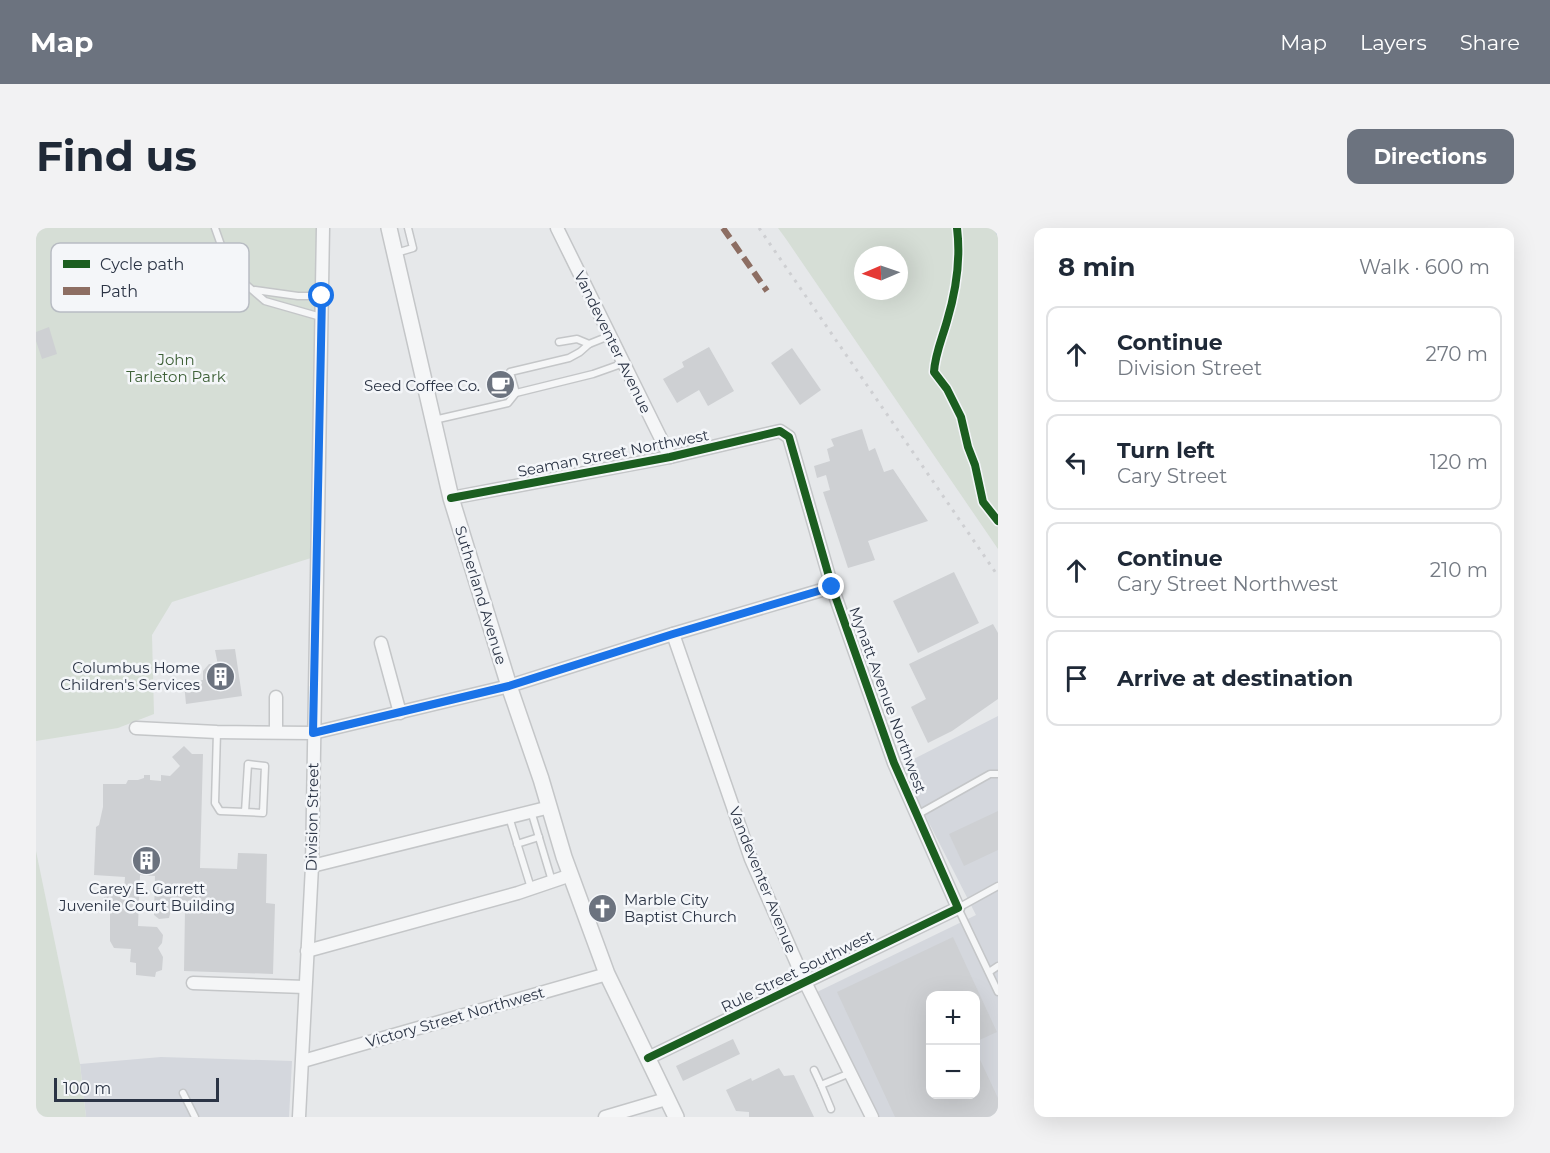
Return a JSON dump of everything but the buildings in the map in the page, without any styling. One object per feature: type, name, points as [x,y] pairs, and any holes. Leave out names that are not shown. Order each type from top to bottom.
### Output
[{"type":"street","name":"Division Street","points":[[299,1117],[312,866],[323,228]]},
{"type":"street","name":"Sutherland Avenue","points":[[390,228],[451,498],[509,686],[570,875],[608,974],[676,1117]]},
{"type":"street","name":"Vandeventer Avenue","points":[[557,228],[670,457]]},
{"type":"street","name":"Seaman Street Northwest","points":[[451,498],[670,457],[780,431]]},
{"type":"street","name":"Mynatt Avenue Northwest","points":[[780,431],[789,437],[832,587],[894,763],[958,908]]},
{"type":"street","points":[[136,728],[313,733],[509,686],[832,587]]},
{"type":"street","name":"Vandeventer Avenue","points":[[673,634],[752,859],[805,982],[872,1117]]},
{"type":"street","points":[[381,643],[400,713]]},
{"type":"street","points":[[276,697],[276,732]]},
{"type":"street","points":[[312,866],[549,807]]},
{"type":"street","points":[[307,951],[570,875]]},
{"type":"street","name":"Rule Street Southwest","points":[[648,1058],[958,908]]},
{"type":"street","name":"Victory Street Northwest","points":[[303,1060],[608,974]]},
{"type":"street","points":[[193,983],[305,987]]},
{"type":"street","points":[[604,1117],[666,1099]]},
{"type":"lane","points":[[215,228],[220,243]]},
{"type":"lane","points":[[395,254],[413,248],[408,228]]},
{"type":"lane","points":[[249,286],[265,301],[322,318]]},
{"type":"lane","points":[[254,290],[298,296],[322,296]]},
{"type":"lane","points":[[516,393],[510,372],[569,358],[589,344],[610,335]]},
{"type":"lane","points":[[559,342],[577,339],[589,344]]},
{"type":"lane","points":[[433,420],[508,403],[516,393],[593,374],[624,363]]},
{"type":"lane","points":[[217,732],[215,803],[220,811],[263,813],[265,766],[248,764],[245,812]]},
{"type":"lane","points":[[917,814],[990,774],[998,774]]},
{"type":"lane","points":[[531,811],[552,881]]},
{"type":"lane","points":[[508,816],[531,888]]},
{"type":"lane","points":[[517,844],[539,837]]},
{"type":"lane","points":[[998,886],[958,908],[998,992]]},
{"type":"lane","points":[[988,972],[998,966]]},
{"type":"lane","points":[[814,1070],[831,1109]]},
{"type":"lane","points":[[821,1085],[850,1072]]},
{"type":"lane","points":[[183,1093],[195,1117]]},
{"type":"shaded area","points":[[998,716],[998,1117],[879,1117],[817,992],[976,915],[900,766]]},
{"type":"shaded area","points":[[161,1057],[292,1061],[289,1117],[86,1117],[80,1064]]},
{"type":"green space","name":"John Tarleton Park","points":[[36,228],[318,228],[311,558],[172,602],[152,635],[154,714],[118,728],[36,741]]},
{"type":"green space","points":[[778,228],[998,228],[998,549]]},
{"type":"green space","points":[[36,851],[80,1064],[86,1117],[36,1117]]},
{"type":"waterway","points":[[995,228],[998,234]]},
{"type":"railway","points":[[759,228],[998,576]]},
{"type":"marked path","points":[[723,228],[767,291]]},
{"type":"cycle path","points":[[957,228],[958,264],[955,287],[934,372],[947,389],[961,417],[983,502],[998,521]]},
{"type":"cycle path","points":[[451,498],[670,457],[780,431],[789,437],[832,587],[894,763],[958,908],[648,1058]]},
{"type":"place","name":"Seed Coffee Co.","points":[[501,385]]},
{"type":"place","name":"Columbus Home Children's Services","points":[[221,676]]},
{"type":"place","name":"Carey E. Garrett Juvenile Court Building","points":[[147,861]]},
{"type":"place","name":"Marble City Baptist Church","points":[[603,908]]},
{"type":"route","points":[[322,296],[313,733],[509,686],[832,587]]}]
